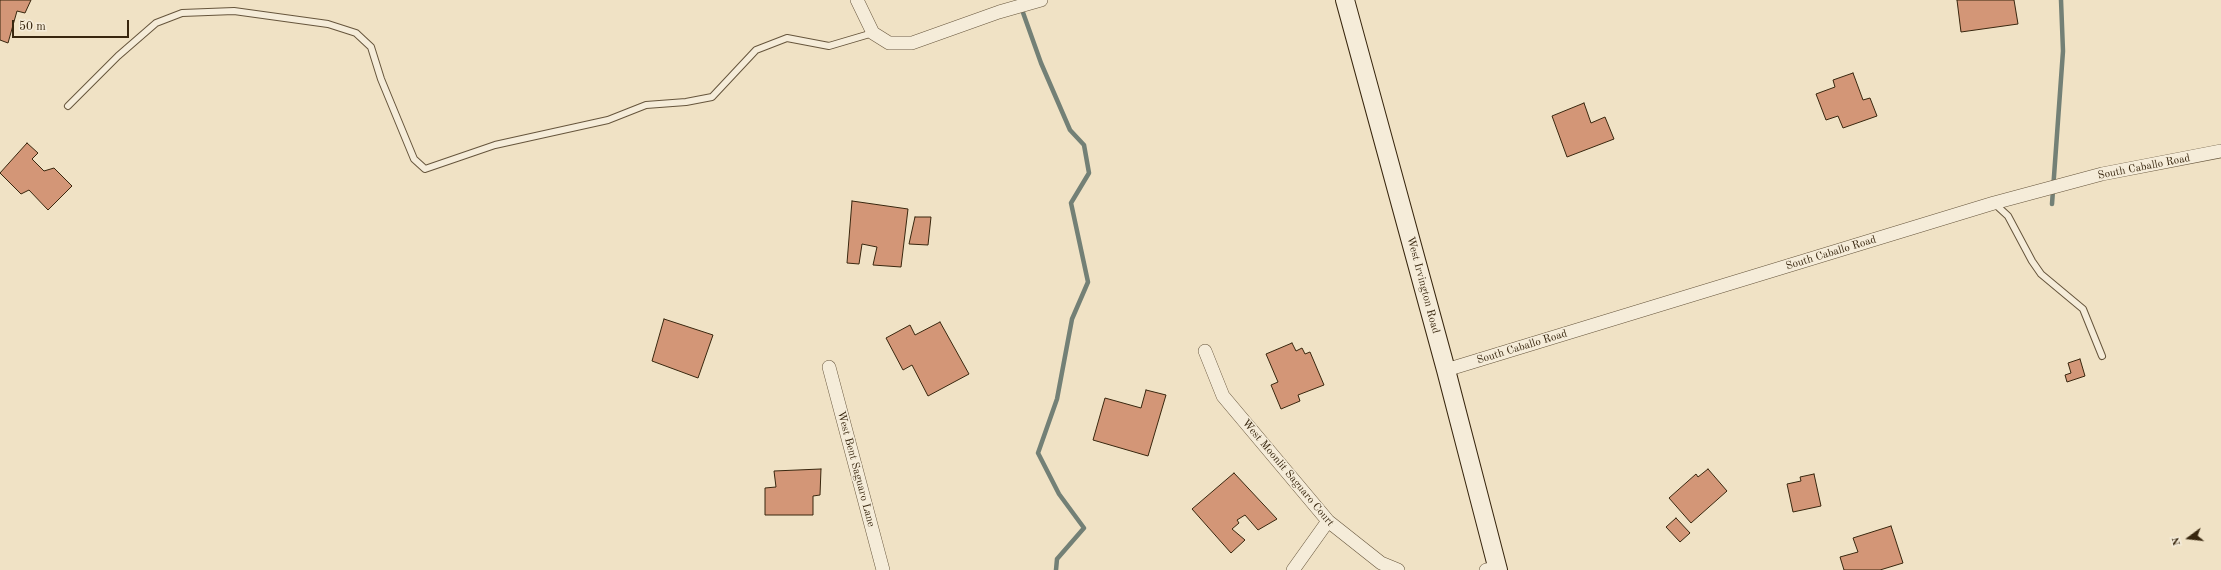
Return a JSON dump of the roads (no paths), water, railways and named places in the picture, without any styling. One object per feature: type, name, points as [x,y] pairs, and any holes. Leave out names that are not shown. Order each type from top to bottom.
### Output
[{"type":"main road","name":"West Irvington Road","points":[[1345,0],[1446,370],[1494,569]]},
{"type":"street","points":[[857,0],[873,33],[889,43],[912,43],[999,12],[1041,0]]},
{"type":"street","name":"South Caballo Road","points":[[1446,370],[1994,203],[2102,174],[2221,151]]},
{"type":"street","name":"West Moonlit Saguaro Court","points":[[1205,350],[1223,396],[1328,521],[1381,563],[1398,570]]},
{"type":"street","name":"West Bent Saguaro Lane","points":[[829,368],[883,570]]},
{"type":"street","points":[[1293,570],[1328,521]]},
{"type":"lane","points":[[68,106],[118,56],[156,23],[182,13],[234,11],[328,24],[356,33],[371,47],[381,79],[414,159],[425,169],[495,145],[608,120],[646,104],[686,102],[712,97],[756,50],[787,38],[829,46],[873,33]]},
{"type":"lane","points":[[1994,203],[2008,216],[2032,261],[2041,274],[2083,309],[2102,356]]},
{"type":"waterway","points":[[2052,204],[2063,51],[2061,0]]},
{"type":"waterway","points":[[1021,7],[1041,63],[1070,130],[1084,145],[1089,173],[1071,203],[1088,282],[1072,319],[1057,399],[1038,453],[1059,494],[1084,528],[1057,559],[1056,570]]}]
